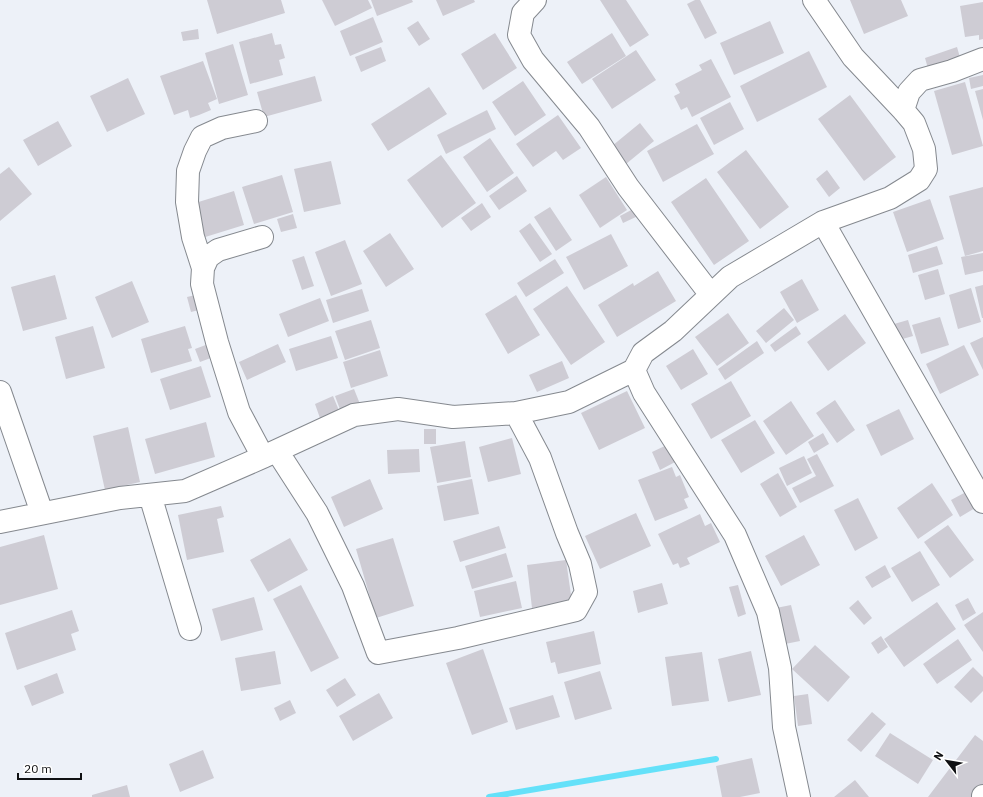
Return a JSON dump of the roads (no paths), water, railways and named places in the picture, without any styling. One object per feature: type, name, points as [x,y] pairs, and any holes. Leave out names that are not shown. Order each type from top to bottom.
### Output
[{"type":"street","points":[[535,0],[522,13],[519,35],[533,60],[590,127],[628,187],[712,295]]},
{"type":"street","points":[[0,522],[120,498],[184,491],[270,454],[354,415],[398,409],[453,417],[516,413],[569,402],[634,370],[643,353],[673,331],[730,277],[823,222],[890,198],[919,180],[926,169],[924,149],[914,123],[901,99],[853,57],[814,0]]},
{"type":"street","points":[[901,99],[920,80],[983,60]]},
{"type":"street","points":[[256,121],[222,128],[202,137],[188,171],[187,202],[192,230],[203,268],[202,284],[217,342],[239,412],[321,520],[353,586],[378,653],[458,638],[576,610],[586,592],[580,564],[567,533],[540,458],[516,413]]},
{"type":"street","points":[[823,222],[983,502]]},
{"type":"street","points":[[203,268],[208,257],[218,250],[262,237]]},
{"type":"street","points":[[634,370],[644,393],[735,535],[768,612],[780,668],[784,728],[799,797]]},
{"type":"street","points":[[0,392],[42,513]]},
{"type":"street","points":[[150,495],[190,629]]},
{"type":"waterway","points":[[489,797],[716,759]]}]
